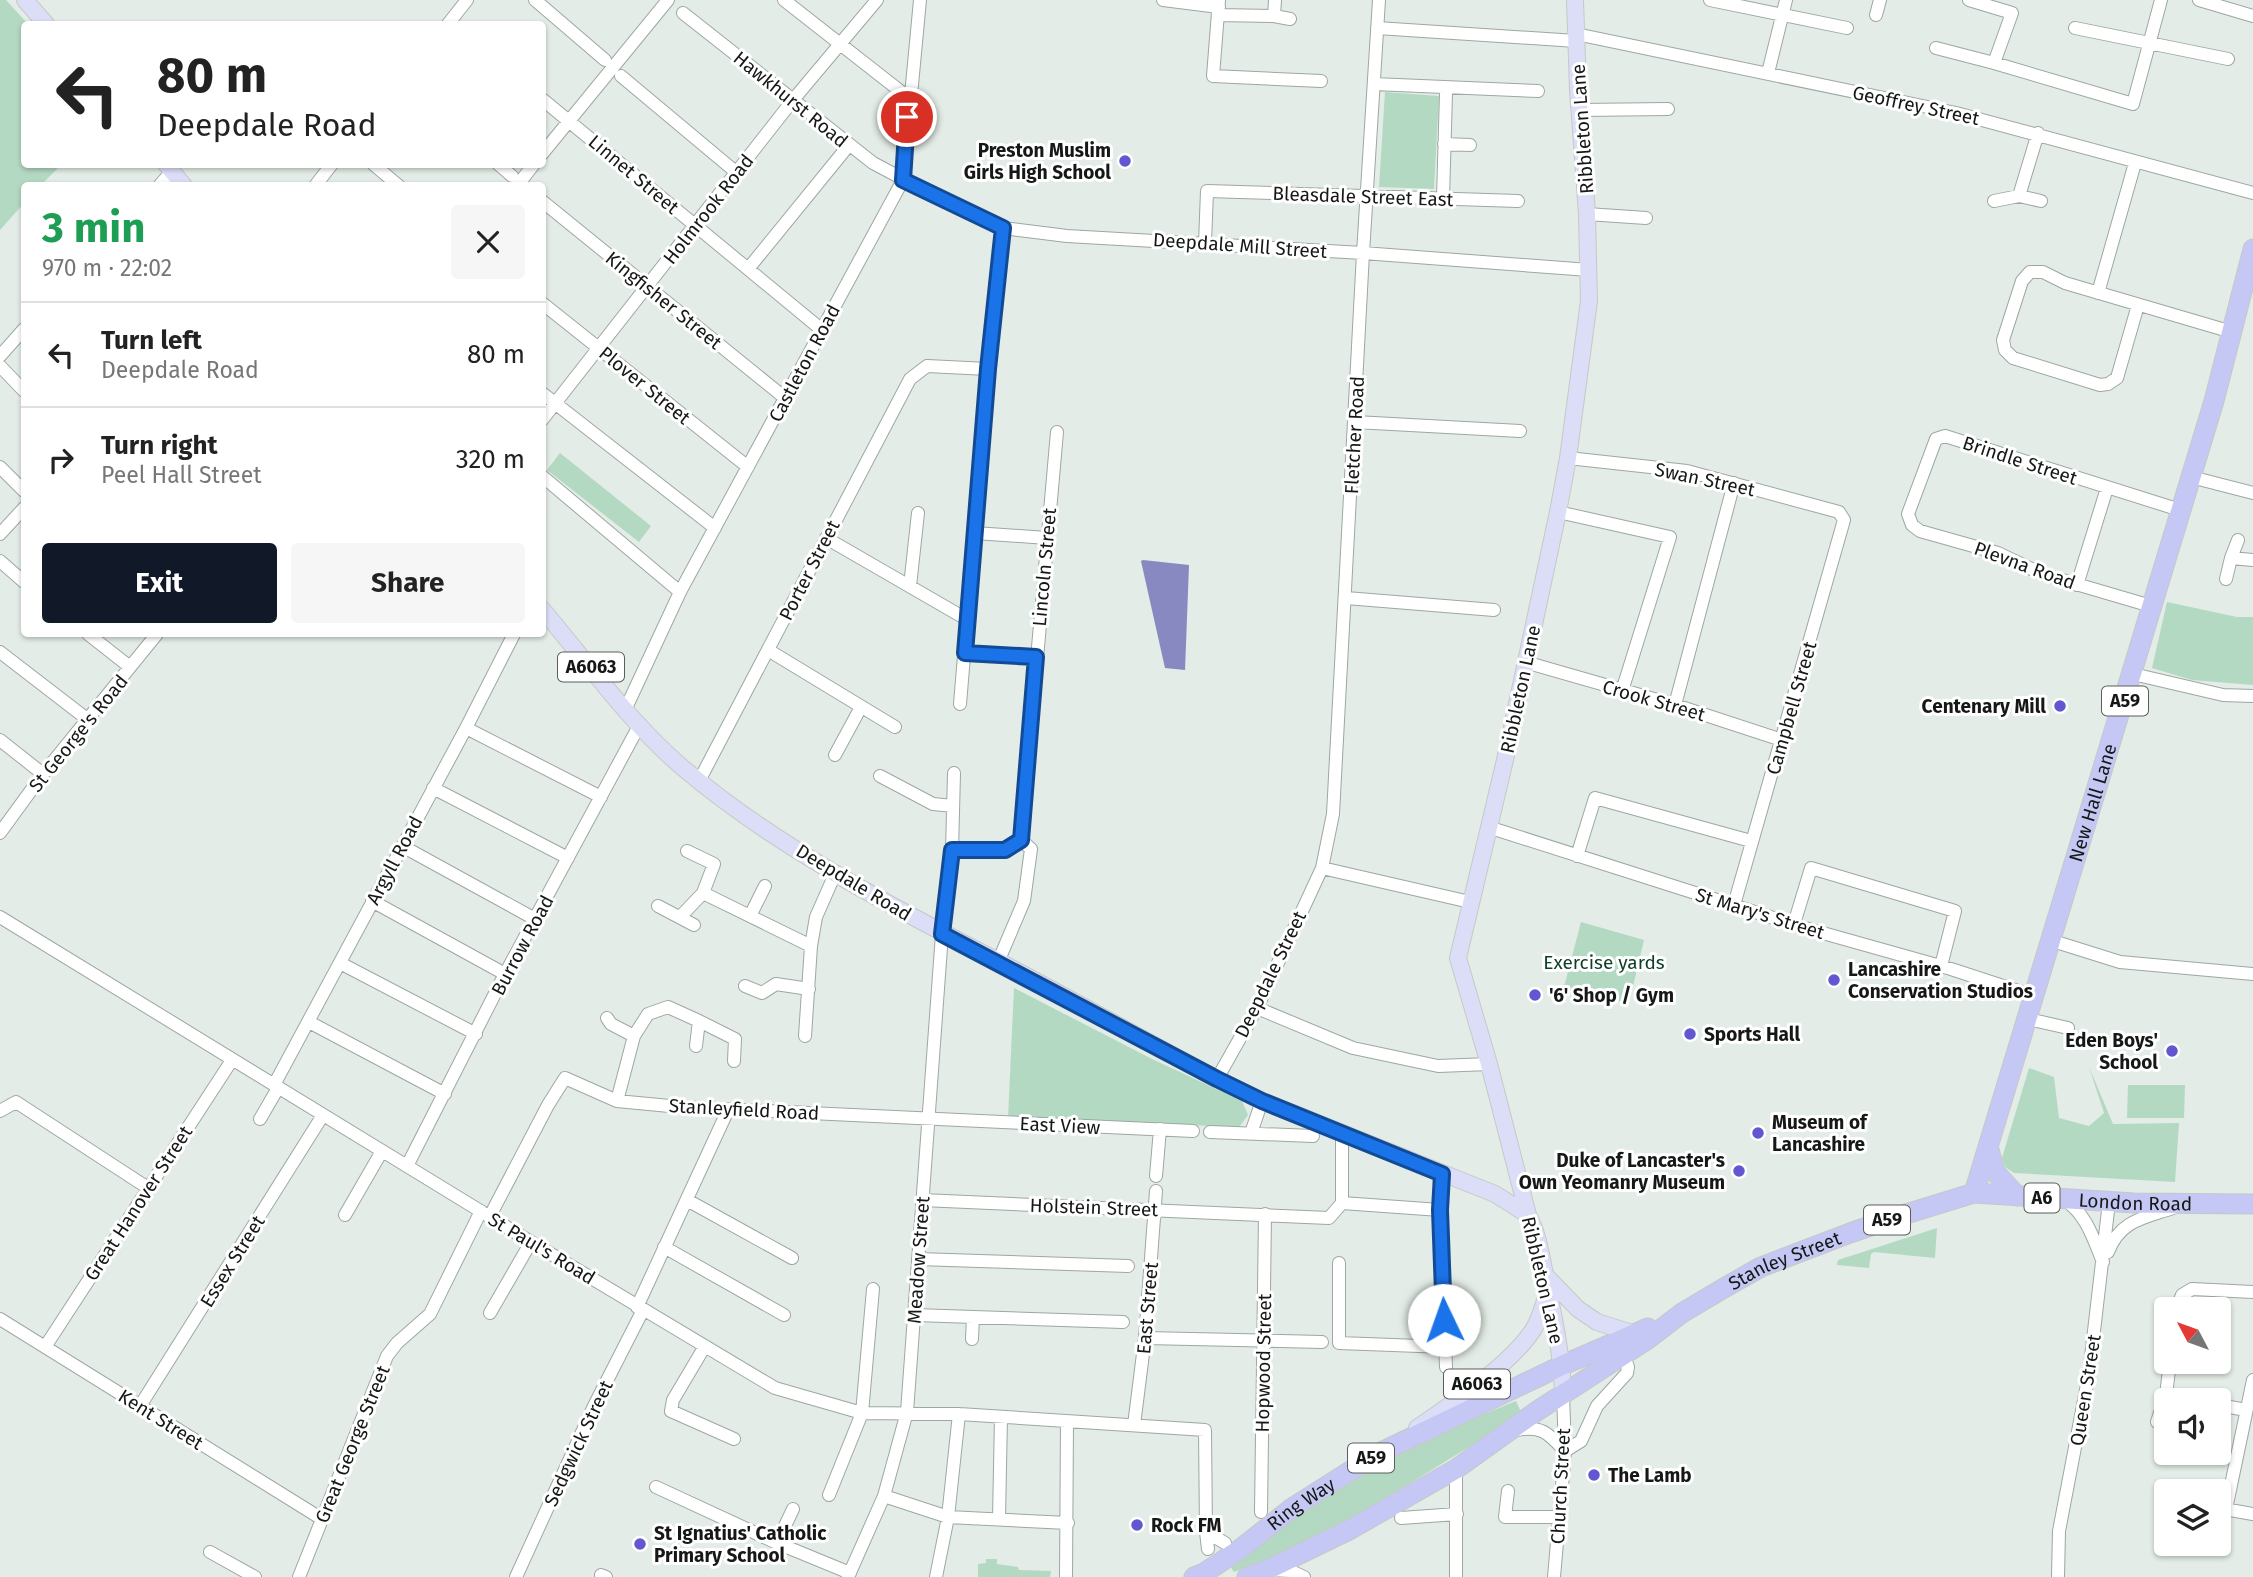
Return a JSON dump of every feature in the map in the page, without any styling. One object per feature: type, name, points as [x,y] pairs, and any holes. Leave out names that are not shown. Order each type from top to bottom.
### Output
[{"type":"highway","name":"New Hall Lane","points":[[1975,1193],[2133,674],[2232,332],[2253,249]]},
{"type":"highway","points":[[1989,1150],[1995,1171],[2017,1196]]},
{"type":"highway","name":"London Road","points":[[1975,1193],[2109,1202],[2253,1203]]},
{"type":"highway","name":"Stanley Street","points":[[1563,1394],[1682,1314],[1761,1267],[1893,1218],[1975,1193]]},
{"type":"highway","name":"Stanley Street","points":[[1563,1365],[1682,1314]]},
{"type":"highway","name":"Ring Way","points":[[1194,1577],[1239,1550],[1292,1508],[1377,1454],[1563,1365]]},
{"type":"highway","name":"Ring Way","points":[[1247,1577],[1351,1529],[1456,1469],[1563,1394]]},
{"type":"main road","points":[[25,0],[43,21]]},
{"type":"main road","name":"Ribbleton Lane","points":[[1563,1394],[1563,1365],[1534,1227],[1528,1215],[1458,958],[1505,760],[1558,512],[1589,301],[1575,0]]},
{"type":"main road","points":[[169,168],[181,182]]},
{"type":"main road","name":"Deepdale Road","points":[[546,614],[625,708],[680,766],[742,813],[835,874],[942,934],[1217,1079],[1262,1101],[1495,1194],[1528,1215]]},
{"type":"main road","points":[[1495,1194],[1509,1186],[1517,1170]]},
{"type":"main road","points":[[1546,1282],[1597,1322],[1635,1334]]},
{"type":"main road","name":"A6063","points":[[1377,1454],[1457,1401],[1517,1350],[1533,1332],[1540,1317],[1546,1282]]},
{"type":"street","points":[[452,21],[467,0]]},
{"type":"street","points":[[535,0],[605,60]]},
{"type":"street","points":[[783,0],[909,98]]},
{"type":"street","name":"Holmrook Road","points":[[546,415],[793,100],[877,0]]},
{"type":"street","name":"Castleton Road","points":[[625,708],[680,592],[903,180],[919,0]]},
{"type":"street","points":[[1163,0],[1290,19]]},
{"type":"street","points":[[1274,16],[1275,0]]},
{"type":"street","name":"Fletcher Road","points":[[1322,868],[1333,814],[1379,0]]},
{"type":"street","points":[[1710,0],[1847,28]]},
{"type":"street","points":[[1768,73],[1786,0]]},
{"type":"street","points":[[1876,15],[1880,0]]},
{"type":"street","points":[[1969,0],[2012,13],[1994,62]]},
{"type":"street","points":[[1936,48],[1994,62],[2133,104],[2161,0]]},
{"type":"street","points":[[2199,0],[2253,16]]},
{"type":"street","points":[[546,150],[666,1]]},
{"type":"street","points":[[1219,7],[1213,76],[1321,81]]},
{"type":"street","name":"Hawkhurst Road","points":[[683,13],[849,145],[903,180]]},
{"type":"street","name":"Geoffrey Street","points":[[1377,28],[1576,37],[1768,73],[2038,133],[2136,163],[2253,193]]},
{"type":"street","points":[[2075,28],[2228,60]]},
{"type":"street","points":[[621,76],[737,173]]},
{"type":"street","points":[[1374,83],[1538,91]]},
{"type":"street","points":[[1443,198],[1446,93]]},
{"type":"street","name":"Linnet Street","points":[[546,102],[822,330]]},
{"type":"street","points":[[1580,110],[1668,109]]},
{"type":"street","points":[[2019,196],[2038,133]]},
{"type":"street","points":[[1444,144],[1469,145]]},
{"type":"street","points":[[748,269],[849,145]]},
{"type":"street","points":[[2098,293],[2136,163]]},
{"type":"street","points":[[318,182],[329,168]]},
{"type":"street","points":[[378,168],[393,182]]},
{"type":"street","points":[[502,168],[515,181],[530,168]]},
{"type":"street","name":"Deepdale Mill Street","points":[[903,180],[1003,228],[1067,236],[1363,253],[1589,270]]},
{"type":"street","name":"Bleasdale Street East","points":[[1205,243],[1207,191],[1518,201]]},
{"type":"street","points":[[1994,201],[2019,196],[2041,201]]},
{"type":"street","name":"Kingfisher Street","points":[[546,204],[785,398]]},
{"type":"street","points":[[1587,214],[1646,218]]},
{"type":"street","points":[[960,704],[988,369],[1003,228]]},
{"type":"street","points":[[2138,305],[2117,378],[2108,384],[2100,386],[2013,358],[2005,350],[2003,340],[2022,281],[2030,272],[2043,272],[2064,283],[2232,332]]},
{"type":"street","name":"Plover Street","points":[[546,306],[748,467]]},
{"type":"street","points":[[0,356],[21,332]]},
{"type":"street","points":[[0,366],[21,387]]},
{"type":"street","name":"Porter Street","points":[[699,781],[910,379],[927,366],[988,369]]},
{"type":"street","points":[[546,396],[715,528]]},
{"type":"street","points":[[1355,422],[1520,431]]},
{"type":"street","name":"Lincoln Street","points":[[999,962],[1024,901],[1031,849],[1021,840],[1057,432]]},
{"type":"street","name":"Brindle Street","points":[[1908,514],[1936,439],[1945,436],[2180,510]]},
{"type":"street","name":"Swan Street","points":[[1568,458],[1687,471],[1839,512]]},
{"type":"street","points":[[0,467],[21,488]]},
{"type":"street","points":[[2191,477],[2253,493]]},
{"type":"street","points":[[546,479],[680,592]]},
{"type":"street","points":[[1675,705],[1734,483]]},
{"type":"street","points":[[2077,585],[2107,488]]},
{"type":"street","points":[[0,534],[21,511]]},
{"type":"street","points":[[1558,512],[1670,537],[1622,691]]},
{"type":"street","name":"Campbell Street","points":[[1734,905],[1844,520],[1839,512]]},
{"type":"street","points":[[910,586],[918,513]]},
{"type":"street","name":"Plevna Road","points":[[1908,514],[1912,526],[1920,531],[1998,553],[2042,574],[2151,606]]},
{"type":"street","points":[[975,533],[1047,538]]},
{"type":"street","points":[[826,538],[968,620]]},
{"type":"street","points":[[2226,579],[2238,540]]},
{"type":"street","points":[[2231,558],[2253,560]]},
{"type":"street","points":[[0,561],[21,579]]},
{"type":"street","points":[[1346,598],[1494,610]]},
{"type":"street","points":[[92,637],[130,667]]},
{"type":"street","name":"St George's Road","points":[[0,832],[43,774],[155,637]]},
{"type":"street","name":"Argyll Road","points":[[260,1119],[512,637]]},
{"type":"street","points":[[768,650],[895,727]]},
{"type":"street","points":[[0,652],[87,719]]},
{"type":"street","points":[[965,653],[1036,657]]},
{"type":"street","name":"Crook Street","points":[[1525,662],[1675,705],[1782,740]]},
{"type":"street","points":[[2133,674],[2223,695],[2253,696]]},
{"type":"street","points":[[835,755],[861,707]]},
{"type":"street","points":[[466,727],[601,797]]},
{"type":"street","name":"Burrow Road","points":[[412,1169],[445,1094],[505,974],[642,727]]},
{"type":"street","points":[[0,740],[43,774]]},
{"type":"street","name":"Meadow Street","points":[[849,1575],[884,1496],[907,1412],[942,934],[952,850],[954,773]]},
{"type":"street","points":[[880,776],[933,804],[953,806]]},
{"type":"street","points":[[433,788],[568,858]]},
{"type":"street","points":[[1577,856],[1595,798],[1751,841]]},
{"type":"street","name":"St Mary's Street","points":[[1488,827],[1794,924],[2034,996]]},
{"type":"street","points":[[952,850],[1005,850],[1021,840]]},
{"type":"street","points":[[402,846],[535,919]]},
{"type":"street","points":[[680,917],[703,893],[714,864],[687,851]]},
{"type":"street","points":[[1322,868],[1470,901]]},
{"type":"street","name":"Deepdale Street","points":[[1217,1079],[1257,1008],[1322,868]]},
{"type":"street","points":[[1794,924],[1811,868],[1955,911],[1941,966]]},
{"type":"street","points":[[805,1036],[811,946],[816,917],[835,874]]},
{"type":"street","points":[[750,916],[765,887]]},
{"type":"street","points":[[703,893],[811,946]]},
{"type":"street","points":[[372,901],[505,974]]},
{"type":"street","points":[[658,906],[694,925]]},
{"type":"street","name":"St Paul's Road","points":[[0,917],[775,1388],[862,1413],[959,1413],[1205,1430],[1206,1532]]},
{"type":"street","points":[[2053,941],[2120,962],[2253,974]]},
{"type":"street","points":[[340,963],[476,1034]]},
{"type":"street","points":[[745,986],[762,993],[776,984],[809,983]]},
{"type":"street","points":[[617,1101],[634,1036],[648,1014],[668,1007],[735,1039],[734,1060]]},
{"type":"street","points":[[1257,1008],[1353,1048],[1438,1066],[1489,1064]]},
{"type":"street","points":[[607,1018],[611,1024],[634,1036]]},
{"type":"street","points":[[2028,1018],[2068,1028]]},
{"type":"street","points":[[695,1046],[699,1021]]},
{"type":"street","points":[[309,1022],[445,1094]]},
{"type":"street","name":"Great Hanover Street","points":[[45,1347],[232,1060]]},
{"type":"street","name":"Stanleyfield Road","points":[[565,1078],[617,1101],[728,1110],[928,1119]]},
{"type":"street","name":"Great George Street","points":[[299,1577],[387,1356],[397,1343],[430,1314],[485,1213],[565,1078]]},
{"type":"street","points":[[1251,1133],[1262,1101]]},
{"type":"street","points":[[0,1111],[16,1102],[148,1188]]},
{"type":"street","name":"Sedgwick Street","points":[[516,1577],[728,1110]]},
{"type":"street","name":"Essex Street","points":[[140,1406],[323,1115]]},
{"type":"street","name":"East View","points":[[928,1119],[1193,1131]]},
{"type":"street","points":[[1156,1177],[1160,1129]]},
{"type":"street","points":[[1210,1132],[1313,1136]]},
{"type":"street","points":[[1342,1132],[1342,1203],[1440,1210]]},
{"type":"street","points":[[345,1214],[382,1151]]},
{"type":"street","points":[[1442,1174],[1440,1210],[1446,1367]]},
{"type":"street","name":"East Street","points":[[1134,1426],[1145,1338],[1156,1191]]},
{"type":"street","points":[[2064,1199],[2074,1206],[2086,1221],[2104,1262]]},
{"type":"street","points":[[687,1200],[792,1258]]},
{"type":"street","name":"Holstein Street","points":[[922,1200],[1329,1218],[1342,1203]]},
{"type":"street","name":"Queen Street","points":[[2059,1577],[2059,1531],[2080,1428],[2104,1262],[2109,1202]]},
{"type":"street","points":[[2104,1262],[2112,1241],[2122,1229],[2135,1221],[2186,1203]]},
{"type":"street","name":"Hopwood Street","points":[[1261,1512],[1265,1214]]},
{"type":"street","points":[[490,1313],[531,1242]]},
{"type":"street","points":[[664,1247],[783,1314]]},
{"type":"street","points":[[918,1259],[1128,1266]]},
{"type":"street","points":[[1339,1263],[1339,1343],[1446,1347]]},
{"type":"street","points":[[828,1495],[862,1413],[873,1289]]},
{"type":"street","points":[[2182,1297],[2192,1289],[2253,1292]]},
{"type":"street","points":[[915,1315],[1123,1322]]},
{"type":"street","points":[[972,1339],[973,1317]]},
{"type":"street","name":"Kent Street","points":[[0,1319],[322,1519]]},
{"type":"street","points":[[1145,1338],[1322,1342]]},
{"type":"street","points":[[705,1346],[673,1400],[671,1411],[734,1439]]},
{"type":"street","points":[[1508,1432],[1530,1427],[1539,1429],[1550,1435],[1564,1451],[1581,1441],[1597,1406],[1627,1373],[1628,1367],[1623,1354]]},
{"type":"street","points":[[2229,1479],[2253,1380]]},
{"type":"street","name":"Church Street","points":[[1554,1577],[1564,1451],[1563,1394]]},
{"type":"street","points":[[2231,1407],[2246,1410]]},
{"type":"street","points":[[936,1577],[948,1517],[959,1413]]},
{"type":"street","points":[[999,1518],[1001,1417]]},
{"type":"street","points":[[1066,1577],[1067,1422]]},
{"type":"street","points":[[1455,1577],[1456,1469]]},
{"type":"street","points":[[656,1487],[849,1575]]},
{"type":"street","points":[[1508,1491],[1505,1517],[1560,1517]]},
{"type":"street","points":[[884,1496],[948,1517],[1068,1523]]},
{"type":"street","points":[[777,1543],[793,1509]]},
{"type":"street","points":[[2231,1510],[2253,1514]]},
{"type":"street","points":[[1401,1518],[1457,1514]]},
{"type":"street","points":[[1206,1532],[1225,1543]]},
{"type":"street","points":[[1206,1532],[1208,1549]]},
{"type":"street","points":[[210,1552],[255,1577]]},
{"type":"street","points":[[1267,1570],[1292,1571],[1304,1577]]},
{"type":"green space","points":[[0,0],[6,0],[25,21],[21,21],[21,168],[58,168],[44,182],[21,182],[21,206],[0,230]]},
{"type":"green space","points":[[1385,92],[1439,96],[1434,189],[1379,187]]},
{"type":"green space","points":[[560,453],[651,526],[639,542],[547,470]]},
{"type":"green space","points":[[2167,602],[2237,617],[2253,617],[2253,685],[2192,680],[2152,668]]},
{"type":"green space","name":"Exercise yards","points":[[1581,922],[1644,940],[1630,999],[1624,1002],[1564,987]]},
{"type":"green space","points":[[1014,988],[1152,1059],[1242,1101],[1248,1115],[1239,1127],[1008,1118]]},
{"type":"green space","points":[[2089,1067],[2113,1124],[2179,1123],[2175,1182],[2014,1173],[2005,1167],[2002,1158],[2029,1068],[2054,1077],[2059,1118],[2089,1126],[2104,1113]]},
{"type":"green space","points":[[2128,1085],[2185,1085],[2184,1118],[2127,1118]]},
{"type":"green space","points":[[1937,1228],[1935,1258],[1874,1252],[1871,1254],[1869,1268],[1837,1265],[1838,1260]]},
{"type":"green space","points":[[1516,1401],[1521,1412],[1343,1525],[1301,1547],[1234,1572],[1230,1566],[1281,1523],[1349,1483],[1433,1435]]},
{"type":"green space","points":[[986,1559],[997,1559],[997,1564],[1018,1567],[1019,1570],[1051,1571],[1050,1577],[978,1577],[978,1564],[986,1563]]},
{"type":"water","points":[[1141,561],[1189,565],[1185,670],[1165,668]]},
{"type":"place","name":"Preston Muslim Girls High School","points":[[1125,161]]},
{"type":"place","name":"Centenary Mill","points":[[2060,706]]},
{"type":"place","name":"Lancashire Conservation Studios","points":[[1834,980]]},
{"type":"place","name":"'6' Shop / Gym","points":[[1535,995]]},
{"type":"place","name":"Sports Hall","points":[[1690,1034]]},
{"type":"place","name":"Eden Boys' School","points":[[2172,1051]]},
{"type":"place","name":"Museum of Lancashire","points":[[1758,1133]]},
{"type":"place","name":"Duke of Lancaster's Own Yeomanry Museum","points":[[1739,1171]]},
{"type":"place","name":"The Lamb","points":[[1594,1475]]},
{"type":"place","name":"Rock FM","points":[[1137,1525]]},
{"type":"place","name":"St Ignatius' Catholic Primary School","points":[[640,1544]]},
{"type":"route","points":[[907,117],[903,180],[1003,228],[988,369],[965,653],[1036,657],[1021,840],[1005,850],[952,850],[942,934],[1262,1101],[1442,1174],[1440,1210],[1444,1320]]}]
